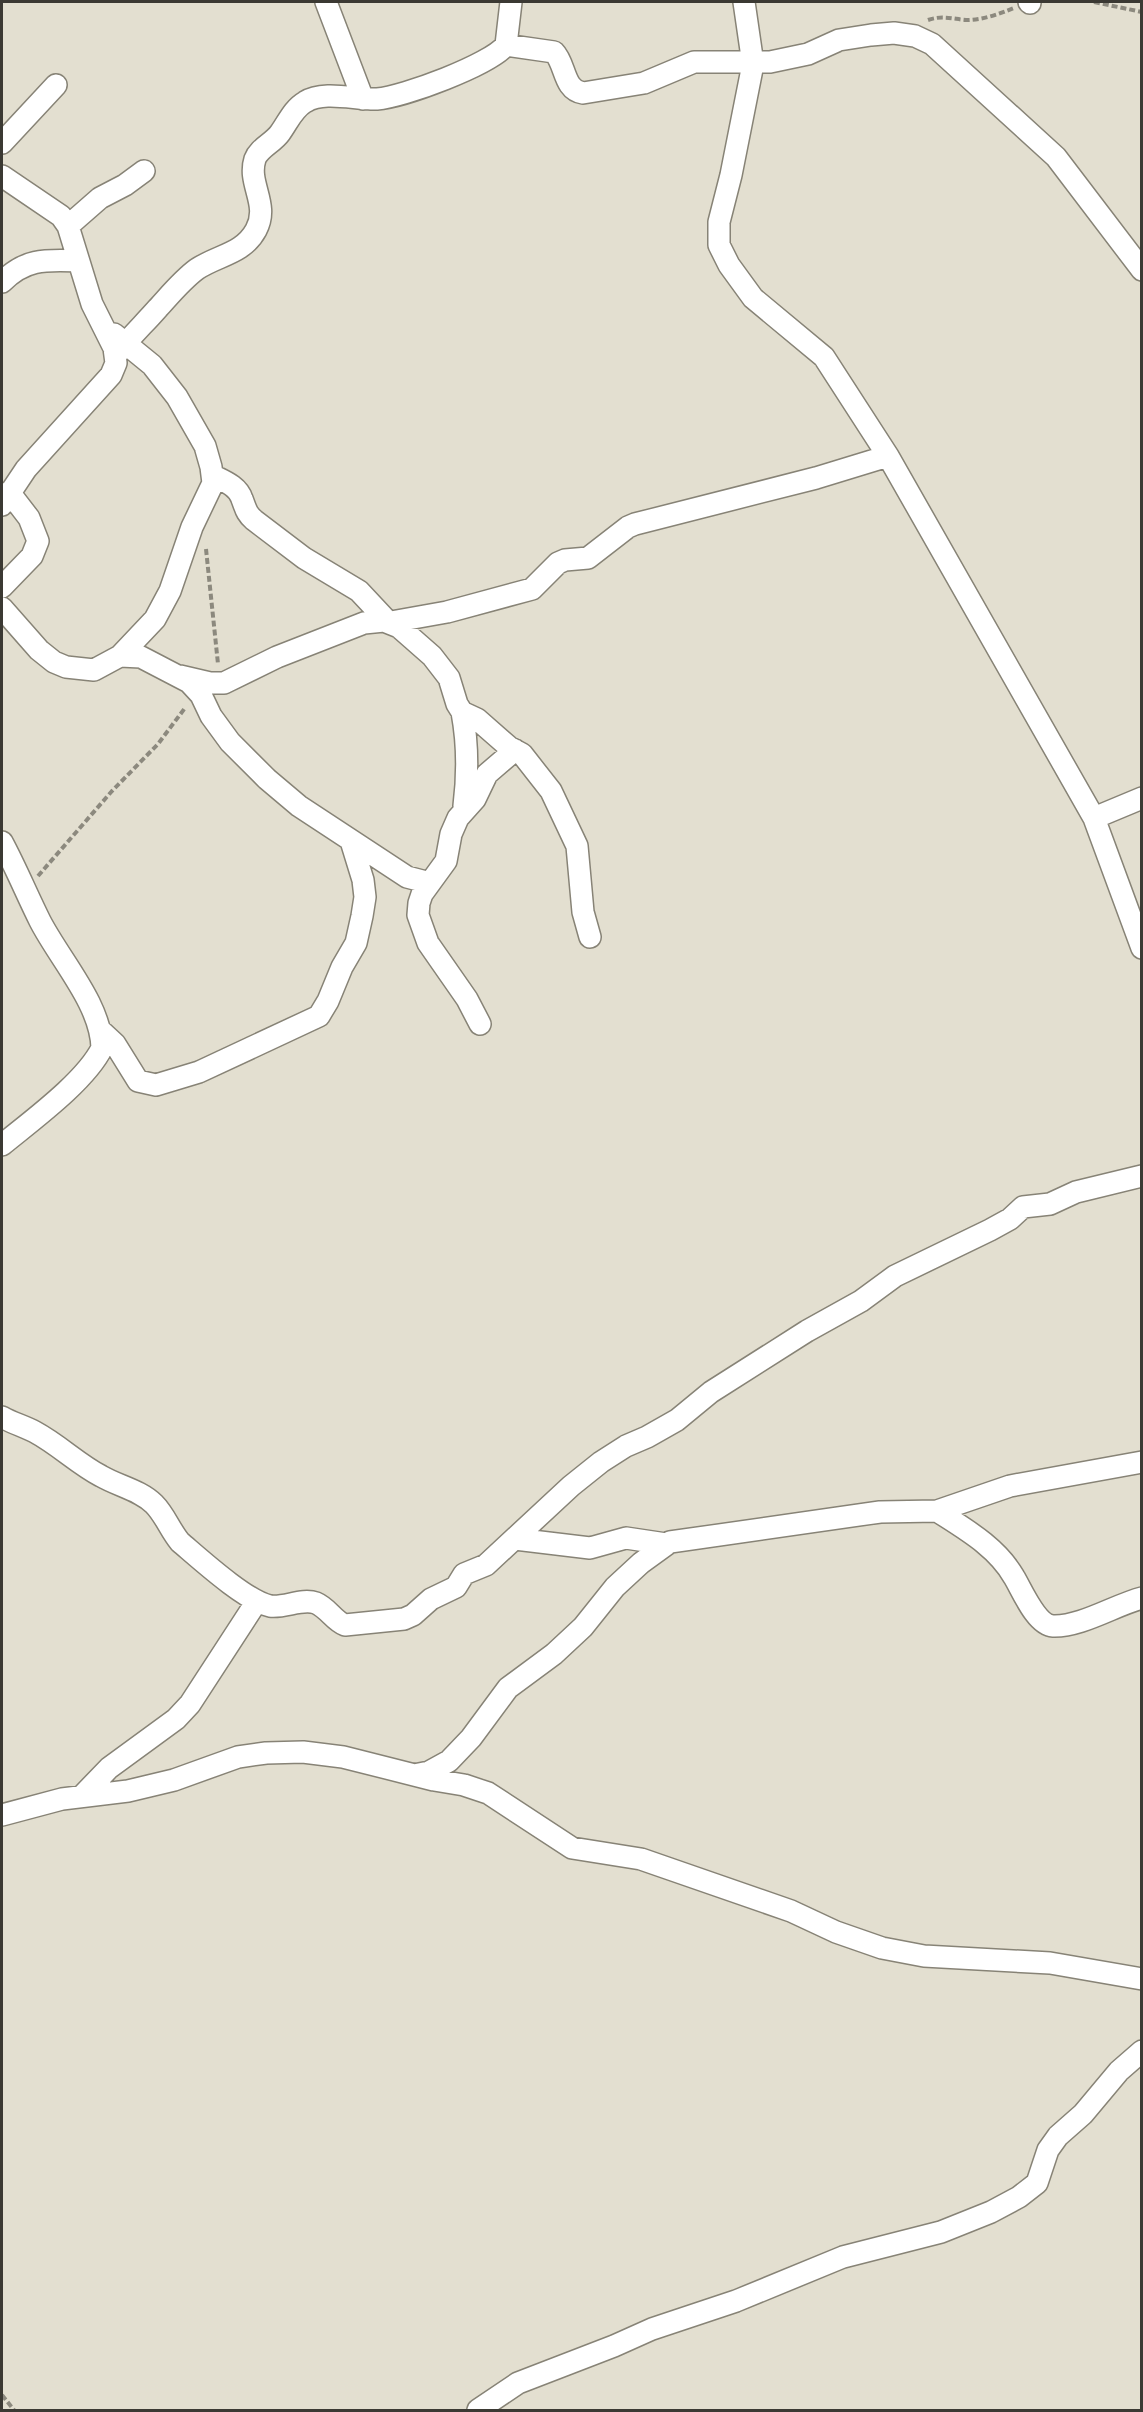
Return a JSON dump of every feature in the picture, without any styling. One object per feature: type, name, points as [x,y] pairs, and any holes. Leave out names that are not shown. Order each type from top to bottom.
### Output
[{"type":"street","points":[[326,2],[363,99]]},
{"type":"street","points":[[2,587],[32,556],[38,541],[29,518],[5,499],[26,469],[111,375],[115,369],[120,349],[196,270],[240,249],[248,242],[256,230],[262,208],[254,178],[255,158],[280,134],[294,112],[308,100],[317,98],[386,98],[420,88],[482,62],[497,54],[506,45],[511,2]]},
{"type":"street","points":[[744,2],[753,64],[731,175],[719,222],[719,245],[729,265],[753,298],[824,357],[888,456],[1094,818],[1142,948]]},
{"type":"street","points":[[506,45],[554,52],[559,57],[570,86],[584,93],[644,83],[694,62],[753,64],[808,54],[839,40],[871,34],[894,33],[915,36],[932,44],[1056,157],[1142,270]]},
{"type":"street","points":[[2,143],[56,85]]},
{"type":"street","points":[[68,226],[100,198],[126,185],[144,171]]},
{"type":"street","points":[[2,176],[61,216],[68,226],[92,304],[102,323],[120,349],[152,365],[177,397],[205,446],[213,483],[192,526],[166,598],[150,627],[120,656],[94,670],[66,667],[54,663],[39,650],[2,608]]},
{"type":"street","points":[[2,282],[12,271],[32,262],[78,261]]},
{"type":"street","points":[[188,682],[219,683],[364,623],[389,622],[455,610],[532,589],[558,563],[565,560],[588,558],[635,524],[816,478],[888,456]]},
{"type":"street","points":[[212,475],[236,489],[241,496],[246,514],[304,558],[358,591],[389,622],[412,636],[449,678],[457,704],[462,712],[467,740],[467,780],[463,813]]},
{"type":"street","points":[[120,656],[141,657],[188,682],[201,695],[216,724],[242,754],[299,806],[407,877],[430,883]]},
{"type":"street","points":[[462,712],[477,719],[529,761],[551,791],[577,846],[583,912],[590,937]]},
{"type":"street","points":[[480,1024],[467,999],[435,956],[423,931],[418,915],[418,903],[446,861],[453,827],[476,799],[481,783],[487,774],[515,750]]},
{"type":"street","points":[[1094,818],[1142,798]]},
{"type":"street","points":[[101,1031],[115,1044],[138,1081],[156,1085],[199,1072],[276,1035],[314,1020],[324,1010],[342,967],[354,949],[359,932],[364,897],[363,880],[351,841]]},
{"type":"street","points":[[2,843],[40,920],[97,1016],[102,1048],[91,1066],[50,1105],[2,1145]]},
{"type":"street","points":[[2,1417],[36,1432],[73,1456],[89,1470],[116,1485],[143,1495],[164,1516],[172,1533],[180,1542],[257,1601],[277,1607],[316,1603],[345,1625],[404,1619],[413,1615],[437,1595],[456,1587],[464,1574],[486,1565],[571,1486],[601,1462],[626,1446],[677,1420],[711,1392],[807,1331],[861,1301],[895,1276],[990,1230],[1010,1219],[1023,1207],[1050,1204],[1076,1192],[1142,1176]]},
{"type":"street","points":[[515,1539],[590,1548],[626,1538],[666,1544],[706,1536],[880,1512],[937,1511],[1010,1486],[1142,1462]]},
{"type":"street","points":[[937,1511],[982,1541],[996,1554],[1012,1573],[1038,1617],[1047,1625],[1066,1624],[1085,1619],[1142,1598]]},
{"type":"street","points":[[414,1775],[429,1772],[448,1761],[471,1738],[508,1688],[554,1654],[583,1627],[615,1587],[640,1563],[666,1544]]},
{"type":"street","points":[[82,1796],[109,1768],[167,1726],[190,1704],[257,1601]]},
{"type":"street","points":[[2,1815],[62,1798],[128,1791],[174,1780],[238,1757],[266,1753],[303,1752],[343,1757],[464,1785],[488,1793],[572,1848],[641,1859],[791,1911],[836,1932],[882,1948],[924,1956],[1050,1963],[1142,1979]]},
{"type":"street","points":[[478,2410],[518,2383],[652,2329],[736,2301],[843,2257],[941,2232],[991,2212],[1019,2197],[1036,2183],[1048,2150],[1058,2136],[1083,2114],[1119,2071],[1142,2051]]},
{"type":"path","points":[[924,21],[943,17],[965,20],[990,17],[1029,2]]},
{"type":"path","points":[[1094,2],[1142,12]]},
{"type":"path","points":[[206,548],[219,683]]},
{"type":"path","points":[[26,890],[177,720],[188,682]]},
{"type":"path","points":[[2,2395],[14,2410]]}]
